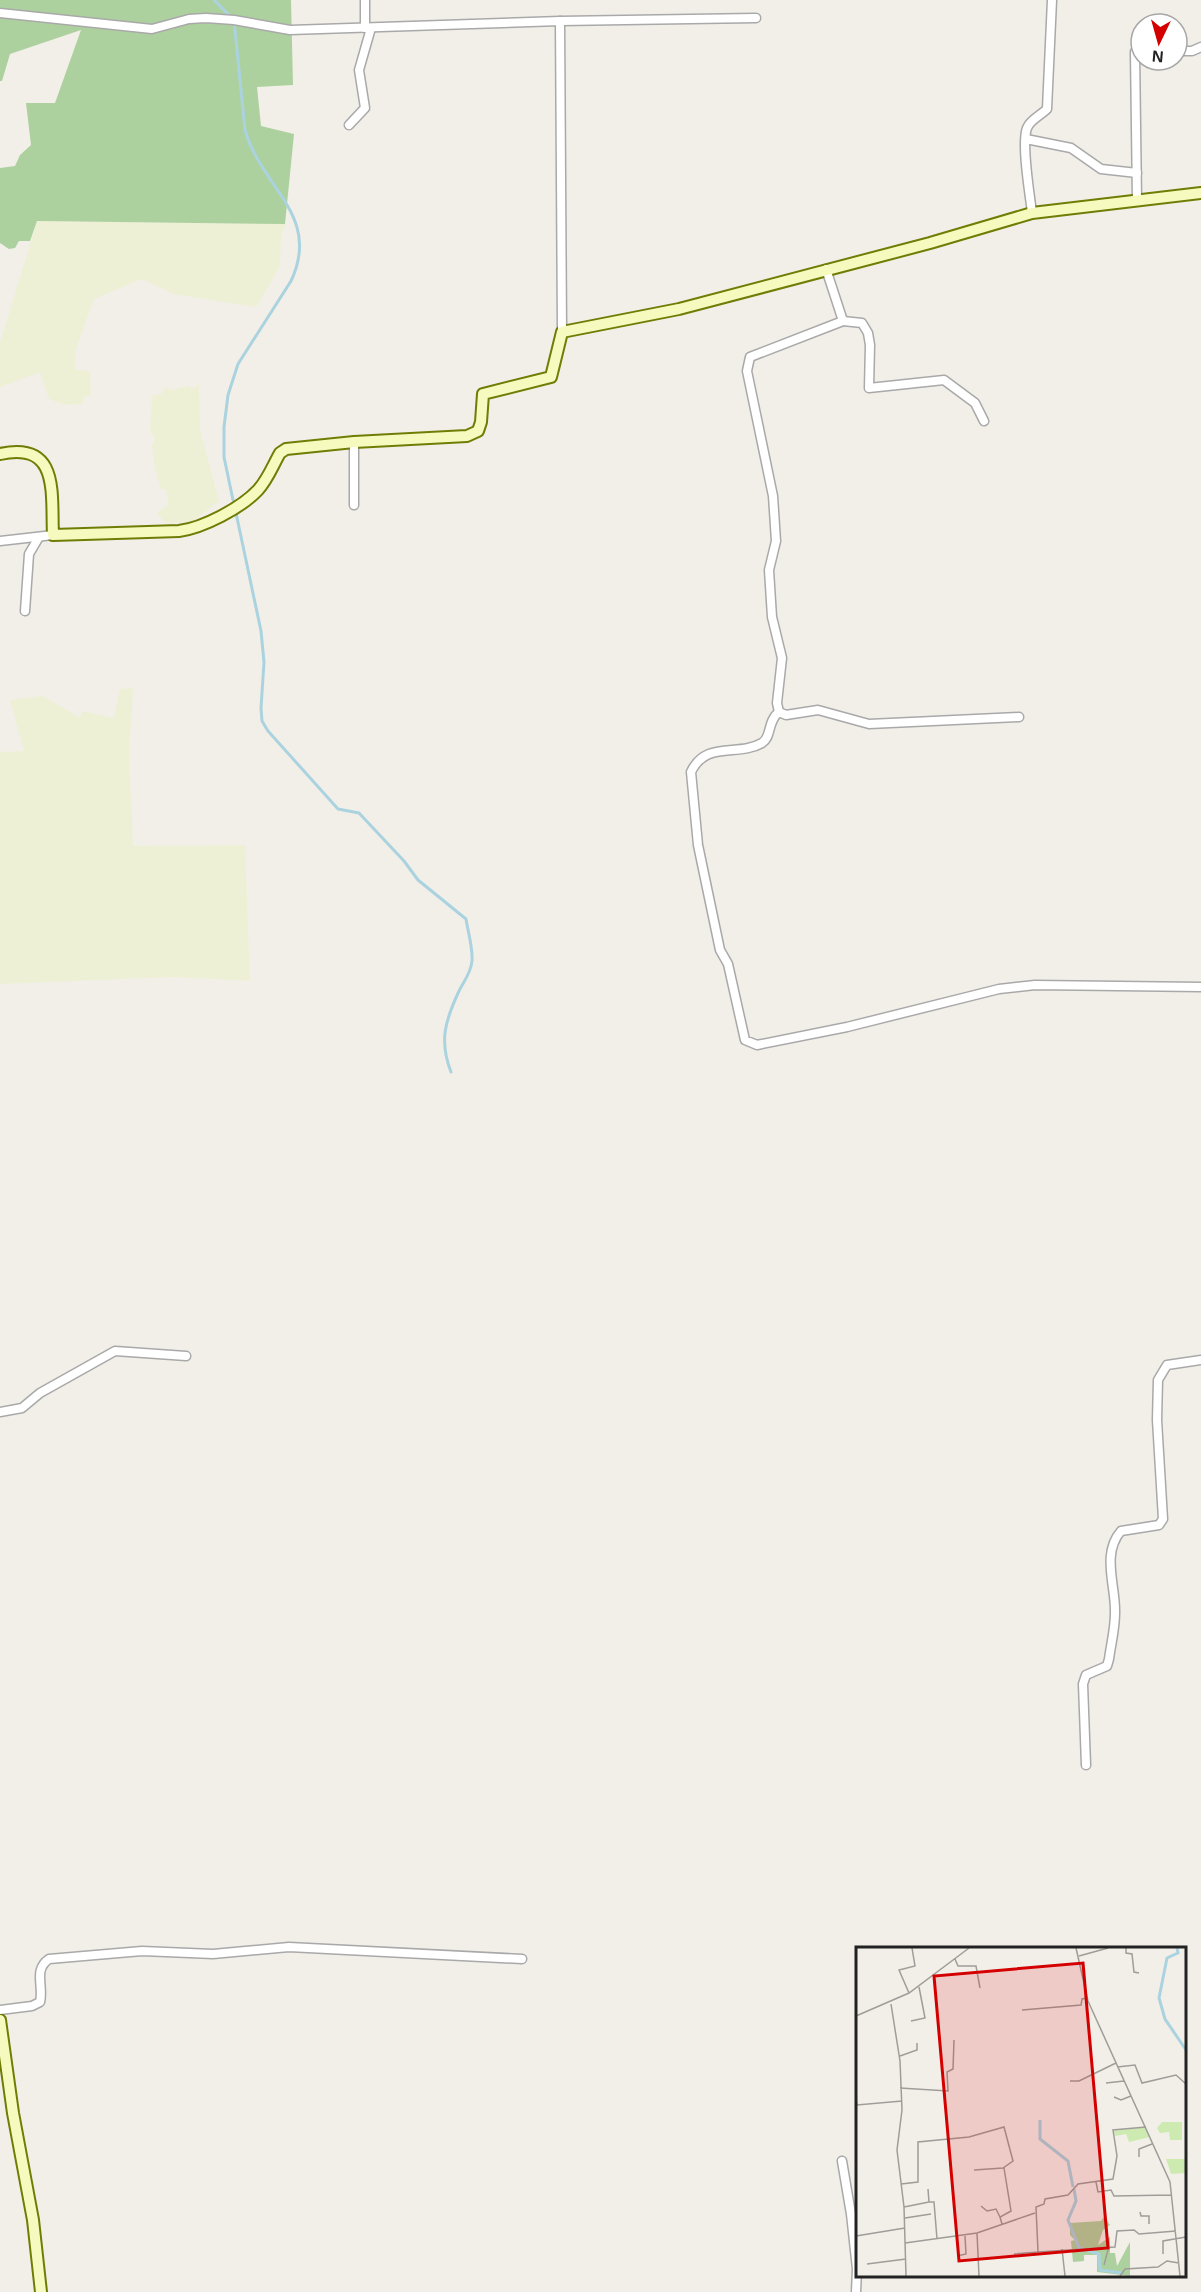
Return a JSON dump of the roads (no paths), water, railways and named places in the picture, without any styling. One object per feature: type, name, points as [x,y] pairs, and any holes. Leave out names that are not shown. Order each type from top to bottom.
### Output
[{"type":"street","points":[[349,125],[365,108],[359,70],[368,28],[365,0]]},
{"type":"street","points":[[1032,213],[1026,129],[1047,109],[1052,0]]},
{"type":"street","points":[[0,14],[152,29],[189,19],[206,18],[234,20],[290,30],[560,21],[756,18]]},
{"type":"street","points":[[0,541],[53,535],[196,529],[208,524],[251,496],[265,481],[280,453],[286,449],[354,442],[467,436],[478,431],[483,394],[551,377],[562,332],[560,21]]},
{"type":"street","points":[[1135,72],[1137,201]]},
{"type":"street","points":[[1026,139],[1071,148],[1101,169],[1137,173]]},
{"type":"street","points":[[562,332],[679,309],[930,243],[1032,213],[1201,194]]},
{"type":"street","points":[[826,269],[843,321]]},
{"type":"street","points":[[984,421],[975,403],[944,380],[869,388],[868,333],[862,323],[843,321],[750,357],[747,363],[773,496],[776,541],[769,570],[772,617],[782,658],[777,703],[779,712],[786,716],[818,710],[869,724],[1019,717]]},
{"type":"street","points":[[354,442],[354,505]]},
{"type":"street","points":[[0,454],[20,450],[32,453],[46,466],[50,477],[53,535]]},
{"type":"street","points":[[25,611],[29,554],[39,537]]},
{"type":"street","points":[[779,712],[771,720],[767,739],[761,744],[715,751],[694,764],[691,772],[698,845],[720,950],[728,964],[746,1040],[757,1045],[848,1027],[999,989],[1035,985],[1201,987]]},
{"type":"street","points":[[0,1412],[22,1408],[40,1393],[115,1351],[186,1356]]},
{"type":"street","points":[[1086,1765],[1083,1684],[1086,1675],[1107,1666],[1109,1659],[1115,1612],[1111,1566],[1113,1540],[1120,1531],[1159,1525],[1163,1519],[1157,1420],[1158,1380],[1167,1365],[1201,1360]]},
{"type":"street","points":[[0,2010],[32,2006],[40,2002],[40,1970],[42,1963],[49,1959],[142,1951],[213,1954],[289,1947],[522,1959]]},
{"type":"street","points":[[0,2020],[12,2113],[33,2220],[41,2292]]},
{"type":"street","points":[[842,2161],[850,2203],[856,2260]]},
{"type":"street","points":[[856,2292],[857,2277]]},
{"type":"waterway","points":[[214,0],[234,20],[245,130],[263,169],[286,202],[299,238],[299,258],[291,281],[238,364],[228,395],[224,427],[224,457],[233,500]]},
{"type":"waterway","points":[[236,513],[261,631],[264,662],[262,721],[268,731],[338,809],[359,813],[404,861],[418,880],[466,919],[472,961],[469,973],[450,1012],[445,1031],[445,1050],[451,1072]]}]
